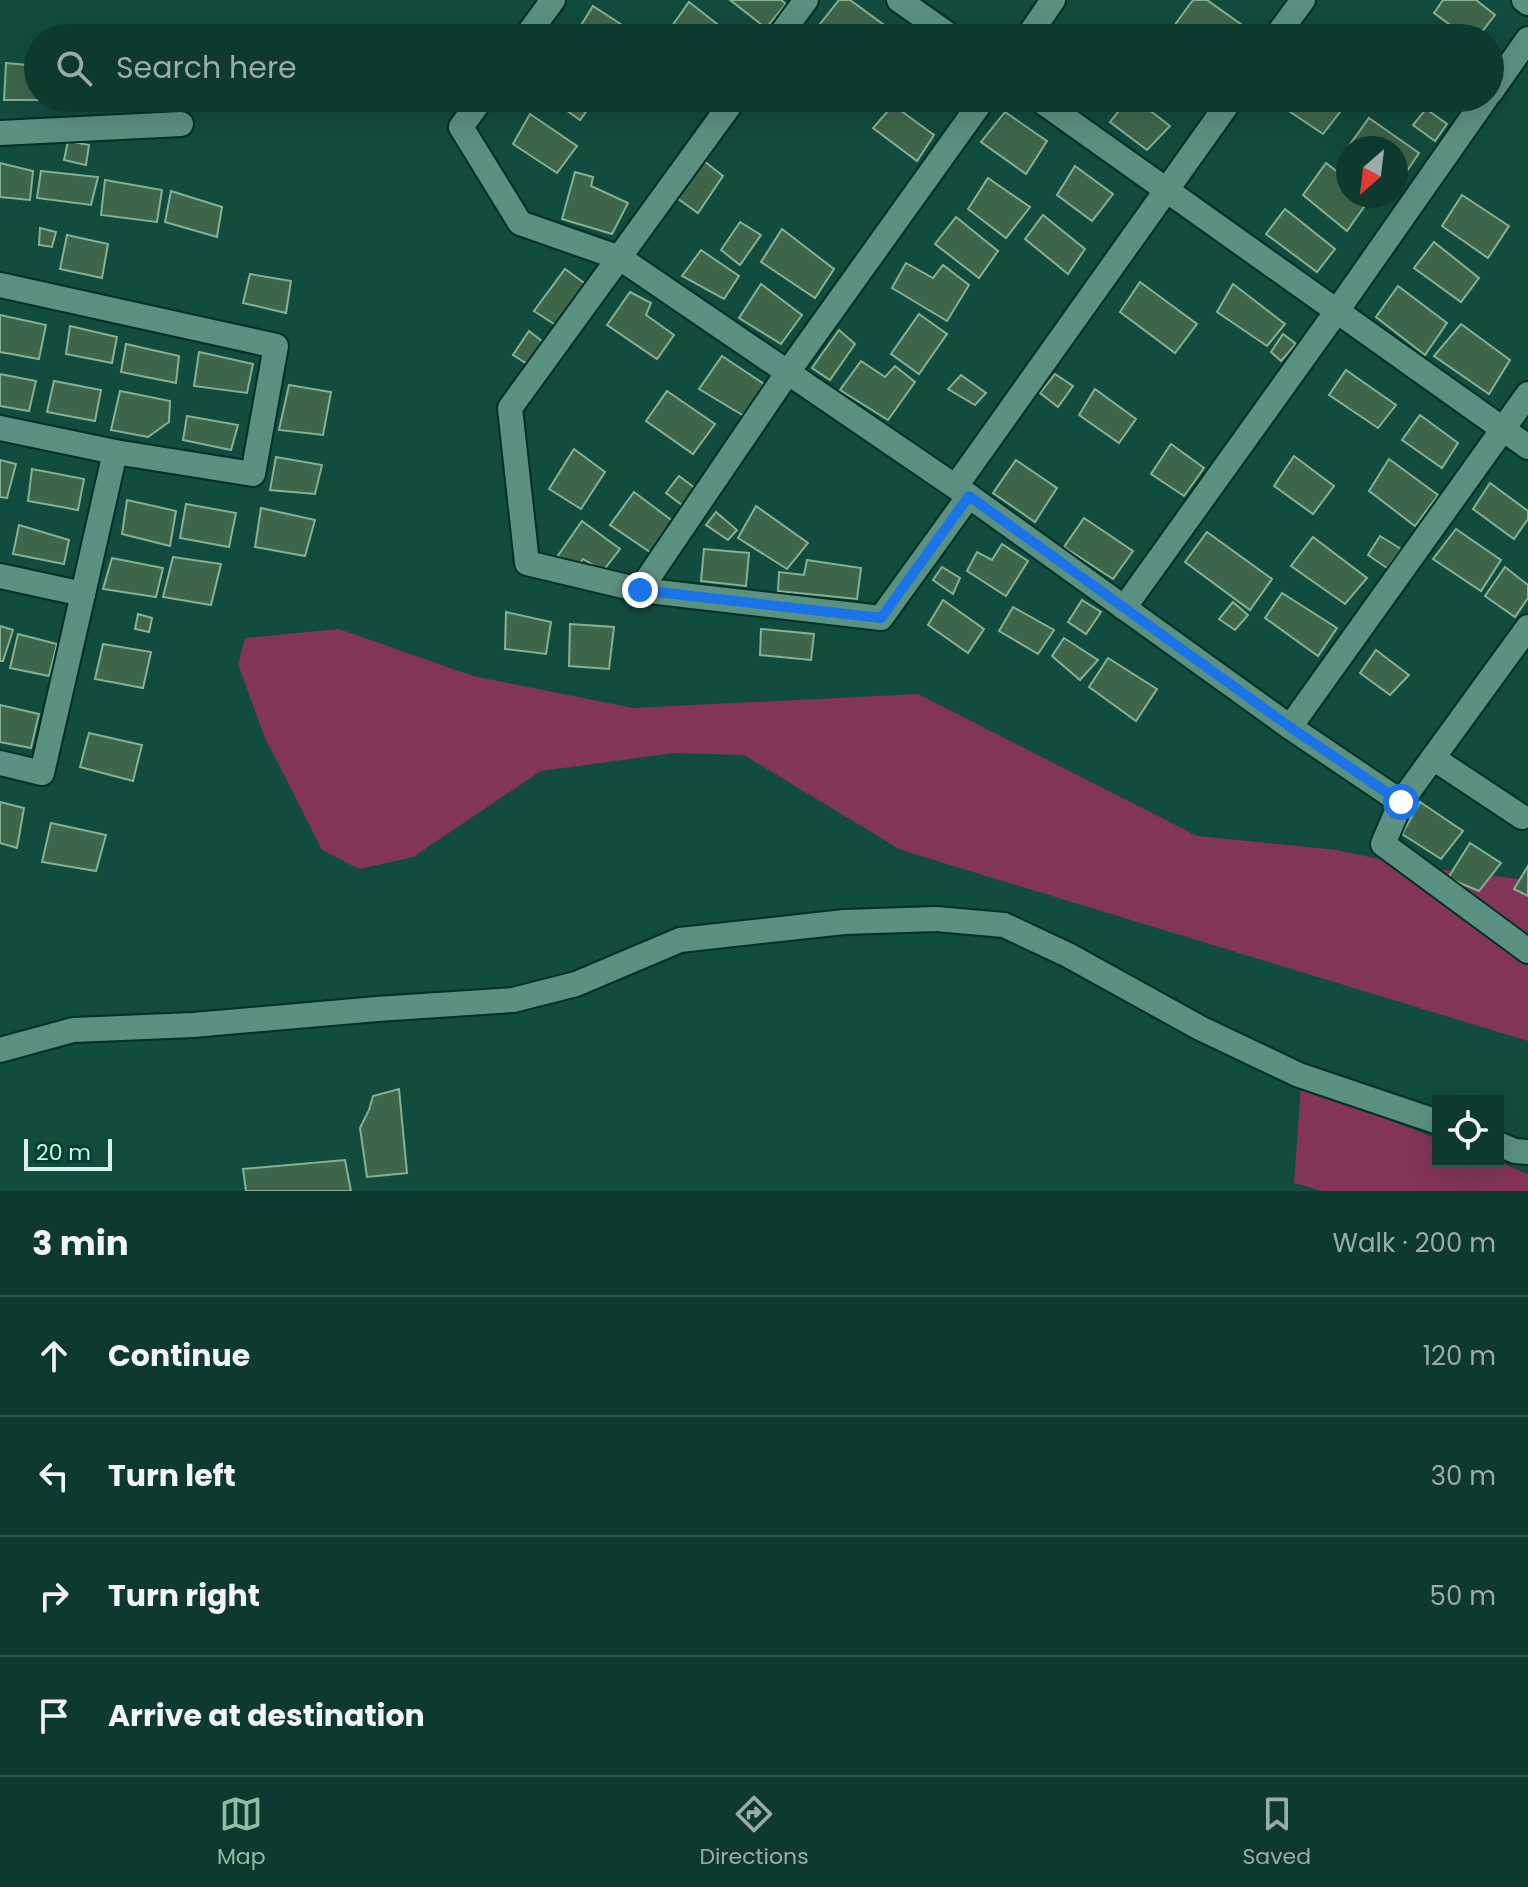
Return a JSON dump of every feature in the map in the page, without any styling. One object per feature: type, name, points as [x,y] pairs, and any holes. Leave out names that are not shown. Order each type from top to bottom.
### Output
[{"type":"street","points":[[535,24],[553,0]]},
{"type":"street","points":[[788,24],[806,0]]},
{"type":"street","points":[[899,0],[933,24]]},
{"type":"street","points":[[1037,24],[1053,0]]},
{"type":"street","points":[[1285,24],[1303,0]]},
{"type":"street","points":[[1504,73],[1528,39]]},
{"type":"street","points":[[472,112],[461,127],[520,223],[620,258],[962,491],[1290,727],[1401,802]]},
{"type":"street","points":[[725,112],[510,408],[527,563],[640,590],[881,618],[962,491],[1222,112]]},
{"type":"street","points":[[640,590],[788,372],[974,112]]},
{"type":"street","points":[[1057,112],[1528,447]]},
{"type":"street","points":[[1124,608],[1476,112]]},
{"type":"street","points":[[0,133],[181,124]]},
{"type":"street","points":[[0,285],[276,346],[253,474],[115,452],[0,428]]},
{"type":"street","points":[[1290,727],[1528,394]]},
{"type":"street","points":[[0,763],[42,773],[115,452]]},
{"type":"street","points":[[0,576],[83,594]]},
{"type":"street","points":[[1528,627],[1401,802],[1383,844],[1528,951]]},
{"type":"street","points":[[1433,758],[1522,817]]},
{"type":"street","points":[[0,1050],[73,1030],[193,1025],[513,1000],[576,984],[680,940],[844,922],[936,919],[1004,925],[1068,955],[1200,1028],[1299,1075],[1432,1120]]},
{"type":"street","points":[[1504,1146],[1528,1152]]},
{"type":"shaded area","points":[[339,629],[473,676],[633,708],[918,694],[1197,836],[1337,850],[1411,866],[1528,880],[1528,1041],[901,850],[744,755],[674,753],[541,771],[413,857],[359,869],[322,850],[264,736],[238,664],[245,638]]},
{"type":"shaded area","points":[[1301,1085],[1432,1137],[1432,1167],[1504,1167],[1504,1164],[1528,1174],[1528,1191],[1322,1191],[1294,1183]]},
{"type":"building","points":[[730,0],[781,0],[786,4],[769,24],[761,24]]},
{"type":"building","points":[[839,0],[850,0],[883,24],[820,24]]},
{"type":"building","points":[[1193,0],[1207,0],[1241,24],[1175,24]]},
{"type":"building","points":[[1443,0],[1476,0],[1495,15],[1488,24],[1449,24],[1434,13]]},
{"type":"building","points":[[689,2],[717,24],[673,24]]},
{"type":"building","points":[[593,6],[621,24],[582,24]]},
{"type":"building","points":[[6,63],[24,65],[24,100],[4,100]]},
{"type":"building","points":[[569,112],[586,112],[580,120]]},
{"type":"building","points":[[887,112],[903,112],[934,135],[917,161],[873,128]]},
{"type":"building","points":[[1005,112],[1047,141],[1026,174],[981,142]]},
{"type":"building","points":[[1118,112],[1152,112],[1170,126],[1147,150],[1110,122]]},
{"type":"building","points":[[1290,112],[1340,112],[1323,134]]},
{"type":"building","points":[[1424,112],[1430,112],[1447,124],[1435,141],[1413,125]]},
{"type":"building","points":[[530,114],[577,146],[557,173],[513,144]]},
{"type":"building","points":[[1369,118],[1395,136],[1356,136]]},
{"type":"building","points":[[68,141],[89,145],[86,165],[64,160]]},
{"type":"building","points":[[1408,145],[1419,153],[1408,170]]},
{"type":"building","points":[[704,161],[723,176],[698,213],[677,198]]},
{"type":"building","points":[[0,163],[33,171],[30,200],[0,197]]},
{"type":"building","points":[[1326,163],[1336,171],[1336,208],[1363,208],[1347,231],[1303,195]]},
{"type":"building","points":[[1075,166],[1113,194],[1092,221],[1057,195]]},
{"type":"building","points":[[41,171],[98,177],[91,205],[37,198]]},
{"type":"building","points":[[575,172],[593,177],[591,186],[628,203],[612,234],[562,219]]},
{"type":"building","points":[[988,178],[1030,207],[1006,238],[968,209]]},
{"type":"building","points":[[105,180],[162,190],[157,222],[101,215]]},
{"type":"building","points":[[171,191],[222,207],[217,237],[165,222]]},
{"type":"building","points":[[1462,195],[1509,226],[1488,258],[1442,226]]},
{"type":"building","points":[[1285,209],[1335,249],[1317,272],[1266,234]]},
{"type":"building","points":[[1043,215],[1085,249],[1068,274],[1025,239]]},
{"type":"building","points":[[956,217],[998,251],[979,278],[935,244]]},
{"type":"building","points":[[740,222],[761,235],[740,265],[721,250]]},
{"type":"building","points":[[40,228],[56,232],[52,247],[39,245]]},
{"type":"building","points":[[782,229],[834,269],[815,298],[761,262]]},
{"type":"building","points":[[67,235],[108,244],[102,278],[60,269]]},
{"type":"building","points":[[1434,242],[1479,278],[1461,302],[1414,268]]},
{"type":"building","points":[[701,250],[739,276],[724,299],[682,276]]},
{"type":"building","points":[[906,263],[933,278],[943,265],[969,285],[947,321],[892,288]]},
{"type":"building","points":[[565,269],[587,285],[557,326],[534,311]]},
{"type":"building","points":[[250,274],[291,281],[286,313],[243,303]]},
{"type":"building","points":[[1140,282],[1197,324],[1175,353],[1120,312]]},
{"type":"building","points":[[761,284],[802,315],[781,344],[739,318]]},
{"type":"building","points":[[1233,284],[1285,324],[1267,346],[1217,312]]},
{"type":"building","points":[[1398,286],[1447,323],[1425,355],[1376,317]]},
{"type":"building","points":[[630,292],[651,303],[646,315],[674,335],[657,359],[607,325]]},
{"type":"building","points":[[919,314],[947,334],[919,374],[891,354]]},
{"type":"building","points":[[0,315],[46,325],[39,359],[0,352]]},
{"type":"building","points":[[1461,324],[1510,360],[1489,394],[1434,356]]},
{"type":"building","points":[[70,326],[117,337],[112,363],[66,354]]},
{"type":"building","points":[[839,330],[855,344],[830,380],[812,368]]},
{"type":"building","points":[[529,331],[547,345],[532,367],[513,355]]},
{"type":"building","points":[[1283,334],[1296,344],[1281,361],[1271,352]]},
{"type":"building","points":[[126,344],[179,356],[176,383],[121,372]]},
{"type":"building","points":[[199,352],[253,364],[247,393],[194,386]]},
{"type":"building","points":[[722,356],[764,384],[744,416],[699,389]]},
{"type":"building","points":[[861,361],[885,377],[895,366],[915,382],[888,420],[840,390]]},
{"type":"building","points":[[1346,370],[1396,405],[1378,428],[1329,395]]},
{"type":"building","points":[[0,374],[36,381],[29,411],[0,406]]},
{"type":"building","points":[[1055,374],[1073,386],[1058,407],[1040,393]]},
{"type":"building","points":[[961,375],[986,393],[975,405],[948,389]]},
{"type":"building","points":[[54,381],[101,390],[95,421],[47,412]]},
{"type":"building","points":[[289,385],[331,392],[323,435],[279,430]]},
{"type":"building","points":[[1095,389],[1136,419],[1119,443],[1079,415]]},
{"type":"building","points":[[120,391],[170,401],[169,422],[148,437],[111,430]]},
{"type":"building","points":[[667,391],[715,424],[693,454],[646,421]]},
{"type":"building","points":[[1420,415],[1458,443],[1442,468],[1402,440]]},
{"type":"building","points":[[187,416],[238,425],[231,450],[183,440]]},
{"type":"building","points":[[1171,444],[1204,468],[1184,496],[1151,474]]},
{"type":"building","points":[[574,449],[605,472],[581,509],[549,489]]},
{"type":"building","points":[[1294,456],[1334,486],[1313,514],[1274,486]]},
{"type":"building","points":[[276,457],[322,465],[315,494],[270,490]]},
{"type":"building","points":[[1389,459],[1438,495],[1415,526],[1369,491]]},
{"type":"building","points":[[0,460],[16,464],[7,498],[0,497]]},
{"type":"building","points":[[1016,460],[1057,488],[1035,522],[993,493]]},
{"type":"building","points":[[32,469],[84,479],[78,510],[28,501]]},
{"type":"building","points":[[679,476],[695,488],[682,505],[666,493]]},
{"type":"building","points":[[1490,483],[1528,511],[1528,519],[1514,539],[1473,509]]},
{"type":"building","points":[[634,492],[674,522],[653,554],[610,525]]},
{"type":"building","points":[[127,500],[176,511],[170,546],[122,534]]},
{"type":"building","points":[[186,504],[236,513],[229,547],[180,538]]},
{"type":"building","points":[[756,506],[808,543],[787,569],[738,538]]},
{"type":"building","points":[[261,508],[315,520],[305,556],[255,547]]},
{"type":"building","points":[[716,512],[737,530],[728,540],[706,525]]},
{"type":"building","points":[[1084,518],[1133,551],[1113,579],[1064,547]]},
{"type":"building","points":[[582,521],[620,549],[603,571],[583,559],[578,566],[557,557]]},
{"type":"building","points":[[19,525],[69,540],[64,564],[13,554]]},
{"type":"building","points":[[1456,529],[1501,560],[1481,591],[1433,559]]},
{"type":"building","points":[[1207,532],[1272,579],[1250,610],[1185,562]]},
{"type":"building","points":[[1380,536],[1401,549],[1387,568],[1368,555]]},
{"type":"building","points":[[1313,537],[1367,578],[1345,604],[1291,566]]},
{"type":"building","points":[[1002,544],[1028,561],[1006,596],[967,571],[977,552],[992,560]]},
{"type":"building","points":[[704,549],[749,553],[746,586],[701,581]]},
{"type":"building","points":[[173,557],[221,564],[211,605],[163,597]]},
{"type":"building","points":[[112,558],[163,568],[156,597],[103,589]]},
{"type":"building","points":[[807,560],[861,568],[857,599],[778,591],[779,572],[804,575]]},
{"type":"building","points":[[942,567],[960,578],[953,594],[933,580]]},
{"type":"building","points":[[1505,567],[1528,585],[1528,598],[1515,617],[1485,596]]},
{"type":"building","points":[[1282,593],[1337,628],[1318,656],[1265,618]]},
{"type":"building","points":[[943,600],[984,629],[968,653],[928,625]]},
{"type":"building","points":[[1082,600],[1101,612],[1086,634],[1068,622]]},
{"type":"building","points":[[1233,602],[1248,615],[1235,630],[1219,619]]},
{"type":"building","points":[[1013,607],[1054,630],[1038,654],[999,631]]},
{"type":"building","points":[[506,612],[551,622],[546,654],[505,649]]},
{"type":"building","points":[[138,614],[152,618],[149,632],[135,629]]},
{"type":"building","points":[[570,624],[614,627],[609,669],[569,666]]},
{"type":"building","points":[[0,626],[13,630],[3,661],[0,661]]},
{"type":"building","points":[[761,629],[814,634],[811,660],[760,655]]},
{"type":"building","points":[[18,634],[57,644],[49,676],[10,668]]},
{"type":"building","points":[[1064,638],[1098,660],[1080,680],[1052,656]]},
{"type":"building","points":[[103,644],[151,652],[143,688],[95,679]]},
{"type":"building","points":[[1376,650],[1409,675],[1390,695],[1360,673]]},
{"type":"building","points":[[1108,658],[1157,689],[1136,721],[1089,687]]},
{"type":"building","points":[[0,705],[39,714],[31,748],[0,742]]},
{"type":"building","points":[[89,733],[142,745],[133,781],[80,767]]},
{"type":"building","points":[[0,802],[24,808],[17,848],[0,843]]},
{"type":"building","points":[[1420,802],[1463,831],[1441,859],[1402,834]]},
{"type":"building","points":[[51,823],[106,835],[96,871],[42,862]]},
{"type":"building","points":[[1470,843],[1501,863],[1479,891],[1448,878]]},
{"type":"building","points":[[1528,866],[1528,896],[1514,889]]},
{"type":"building","points":[[399,1089],[407,1173],[367,1177],[360,1128],[373,1096]]},
{"type":"building","points":[[345,1160],[351,1191],[246,1191],[243,1169]]},
{"type":"route","points":[[640,590],[881,618],[969,496],[1290,727],[1401,802]]}]
